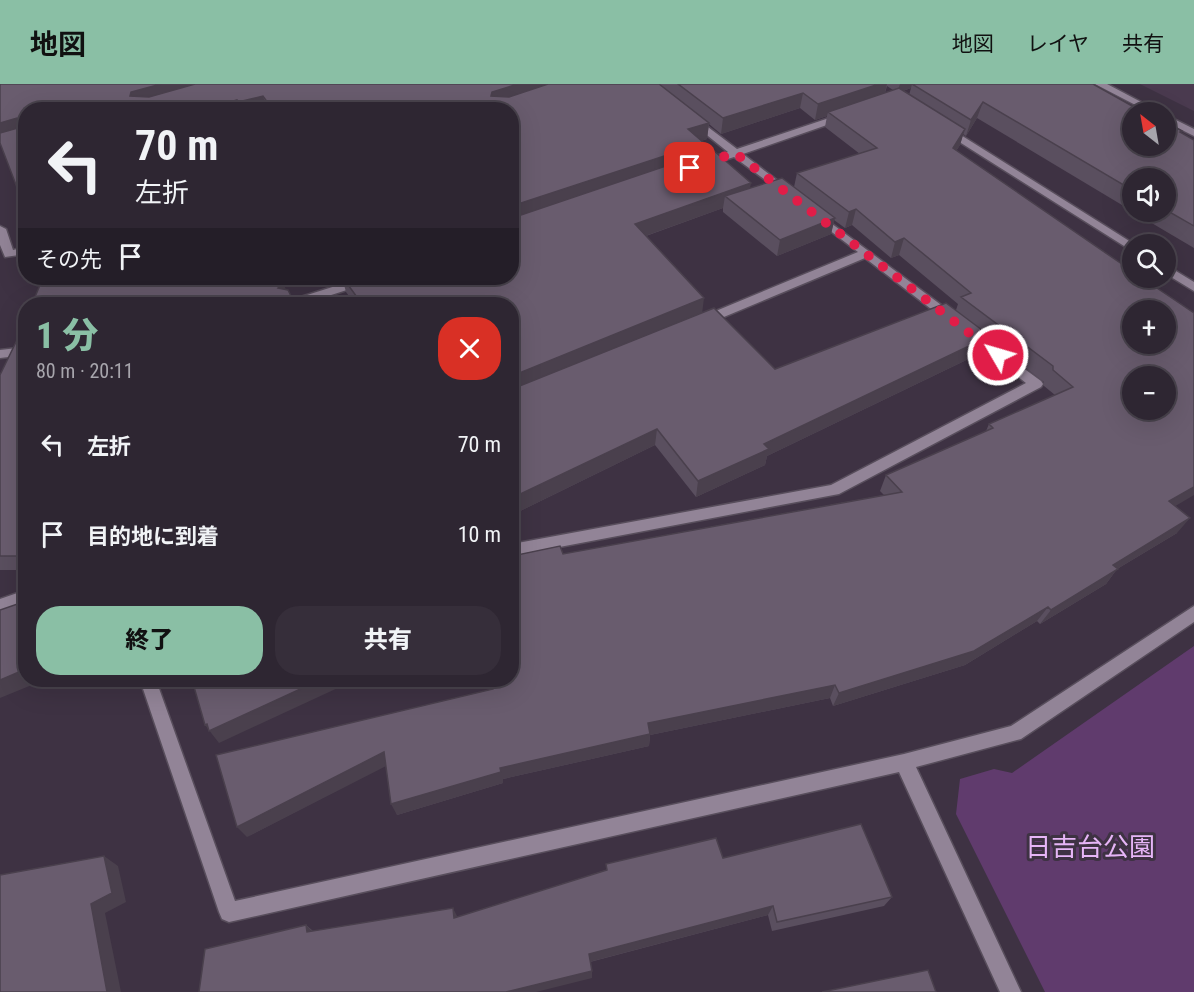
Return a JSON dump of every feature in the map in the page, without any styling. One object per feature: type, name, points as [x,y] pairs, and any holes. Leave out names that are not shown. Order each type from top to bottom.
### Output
[{"type":"street","points":[[1100,84],[1135,102]]},
{"type":"street","points":[[519,549],[834,490],[1036,384],[682,112]]},
{"type":"street","points":[[690,168],[851,114]]},
{"type":"street","points":[[937,123],[1122,242]]},
{"type":"street","points":[[1176,123],[1194,133]]},
{"type":"street","points":[[0,229],[9,255],[18,252]]},
{"type":"street","points":[[688,327],[866,253]]},
{"type":"street","points":[[1176,275],[1194,287]]},
{"type":"street","points":[[313,297],[350,285]]},
{"type":"street","points":[[0,354],[18,352]]},
{"type":"street","points":[[0,606],[18,600]]},
{"type":"street","points":[[150,687],[230,912],[904,762],[1015,733],[1194,613]]},
{"type":"street","points":[[904,762],[1011,992]]},
{"type":"shaded area","points":[[1140,84],[1194,84],[1194,111]]},
{"type":"green space","name":"日吉台公園","points":[[1194,646],[1194,992],[1045,992],[956,814],[960,779],[994,769],[1012,773]]},
{"type":"building","points":[[0,84],[161,84],[131,92],[130,96],[149,97],[195,84],[518,84],[492,92],[491,96],[509,97],[548,84],[659,84],[709,123],[688,129],[704,143],[519,204],[519,102],[267,102],[263,96],[238,102],[237,100],[230,102],[18,102],[18,119],[0,123]]},
{"type":"building","points":[[678,84],[879,84],[818,104],[803,93],[723,118]]},
{"type":"building","points":[[912,84],[1093,84],[1125,102],[1122,102],[1122,156],[1176,156],[1176,128],[1194,140],[1194,226],[1176,216],[1176,168],[1122,168],[1122,184],[983,102],[971,120]]},
{"type":"building","points":[[899,88],[965,129],[953,148],[1122,264],[1122,288],[1157,288],[1175,300],[1122,300],[1122,354],[1176,354],[1176,301],[1194,313],[1194,487],[1169,501],[1190,518],[1113,565],[1118,569],[1051,610],[1048,607],[974,651],[839,693],[835,685],[648,723],[650,734],[500,768],[501,772],[391,804],[384,752],[237,827],[216,755],[493,689],[493,687],[519,687],[519,555],[560,546],[563,554],[902,492],[886,475],[993,428],[989,424],[1073,387],[1053,370],[1053,366],[961,297],[971,293],[904,238],[895,242],[856,209],[849,212],[797,173],[877,148],[828,112]]},
{"type":"building","points":[[18,128],[18,190],[0,143],[0,133]]},
{"type":"building","points":[[713,150],[751,183],[635,224],[704,298],[519,373],[519,297],[357,297],[348,285],[519,285],[519,216]]},
{"type":"building","points":[[782,178],[835,218],[780,240],[725,196]]},
{"type":"building","points":[[40,285],[280,285],[278,288],[288,290],[292,297],[35,297]]},
{"type":"building","points":[[946,303],[990,336],[764,444],[769,449],[698,481],[657,429],[519,495],[519,386],[714,308],[775,369]]},
{"type":"building","points":[[18,337],[18,556],[0,556],[0,375]]},
{"type":"building","points":[[18,604],[18,672],[0,680],[0,610]]},
{"type":"building","points":[[194,687],[305,687],[209,731],[207,724],[205,725]]},
{"type":"building","points":[[861,824],[892,897],[777,922],[773,906],[589,954],[592,971],[506,992],[199,992],[205,949],[306,925],[307,932],[453,908],[454,918],[607,870],[606,864],[716,838],[723,858]]},
{"type":"building","points":[[104,856],[112,893],[91,904],[107,992],[0,992],[0,875]]},
{"type":"building","points":[[928,970],[936,992],[822,992]]},
{"type":"route","points":[[690,168],[735,153],[998,355]]}]
